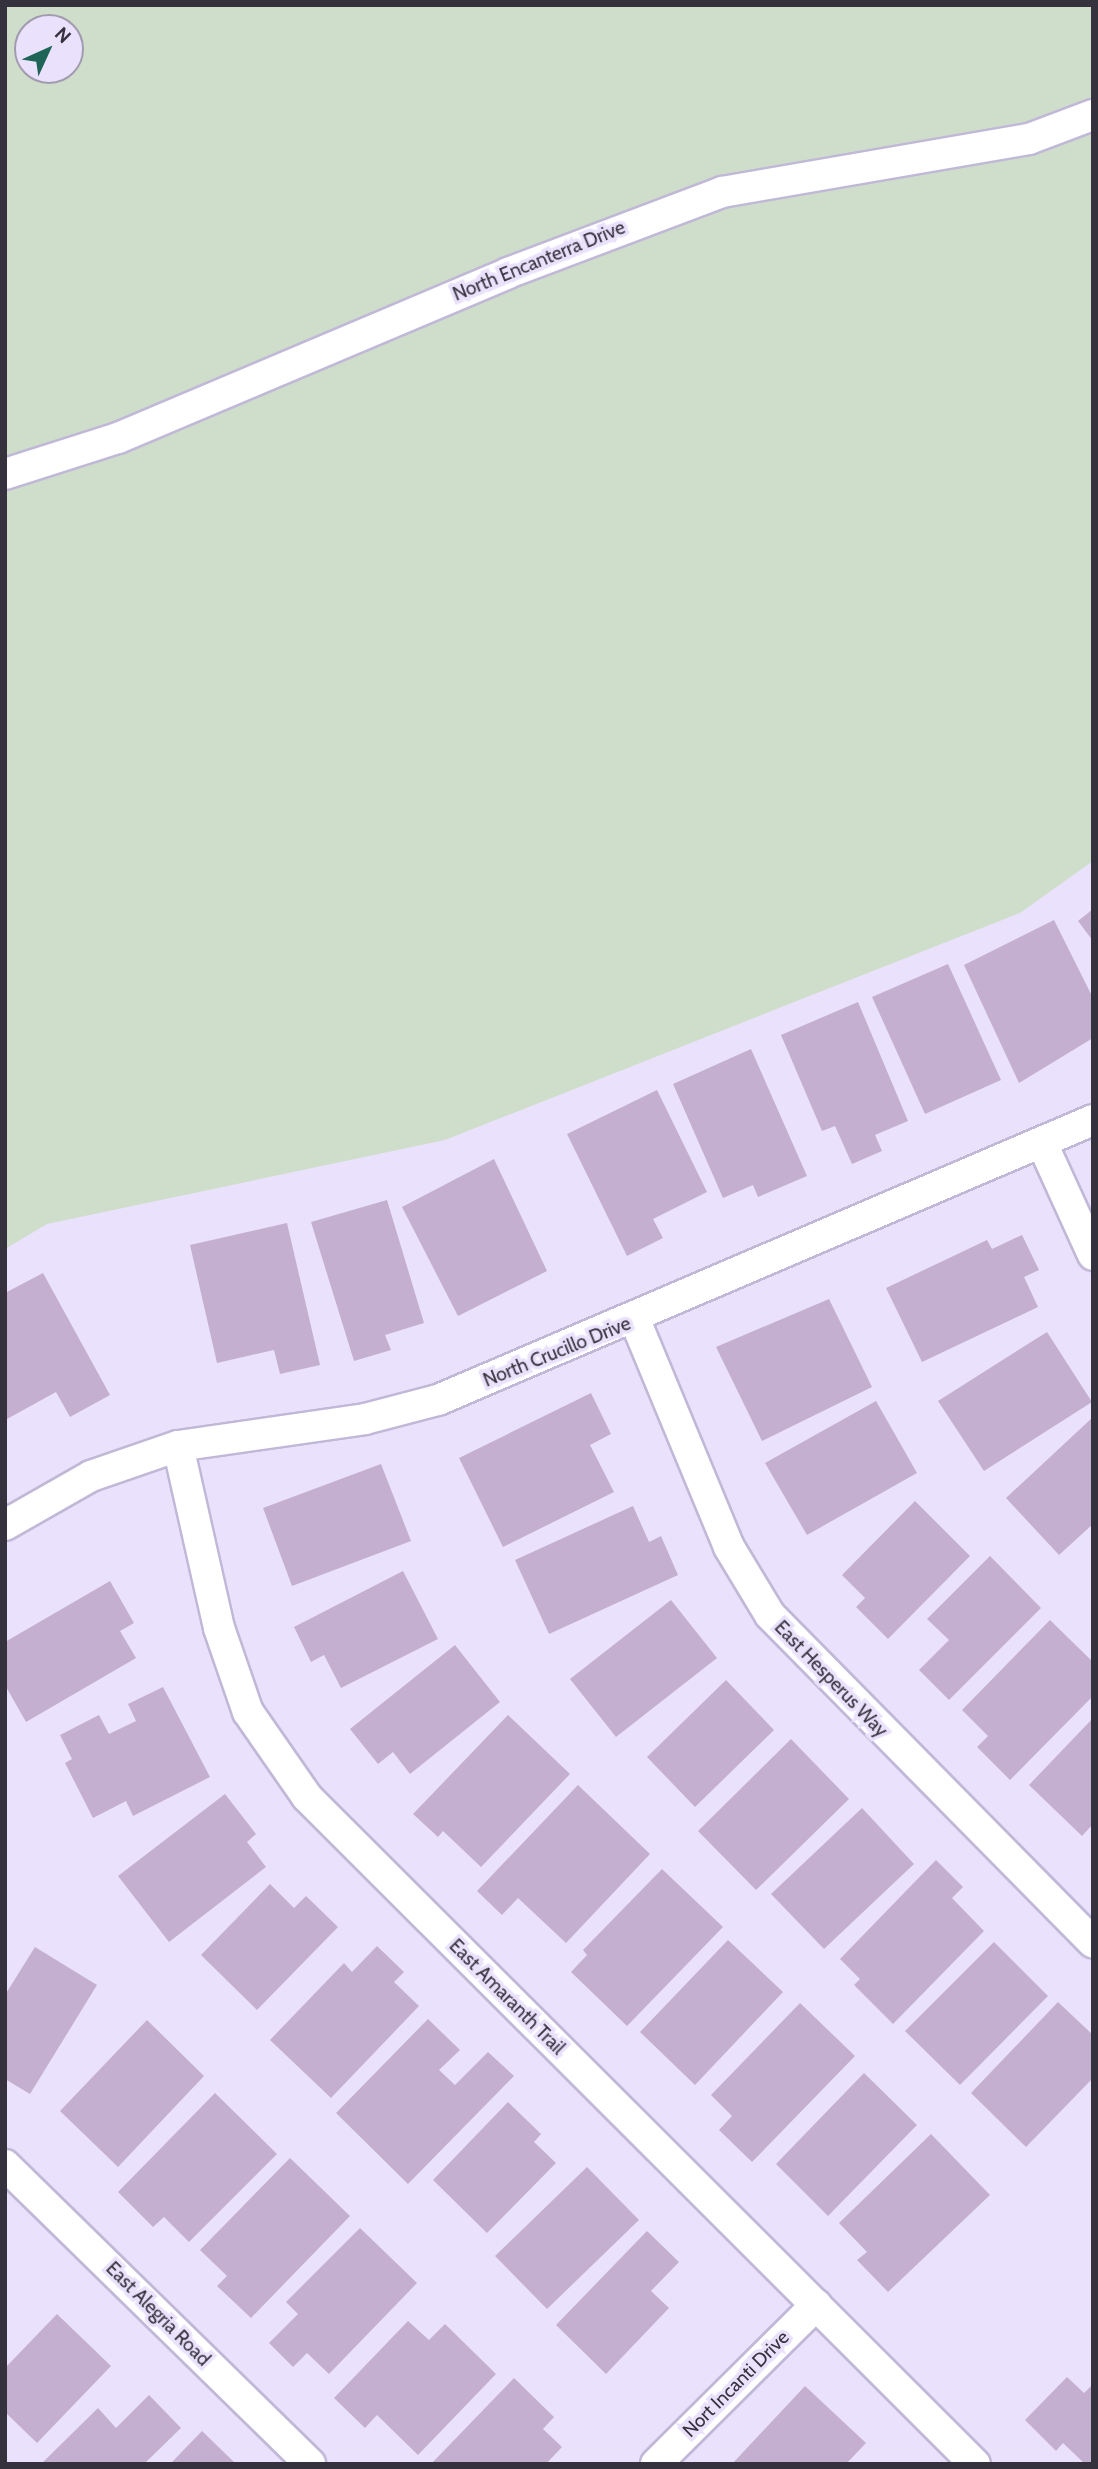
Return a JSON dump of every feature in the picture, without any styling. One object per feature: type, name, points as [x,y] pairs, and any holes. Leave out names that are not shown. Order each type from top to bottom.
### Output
[{"type":"street","name":"North Encanterra Drive","points":[[5,474],[118,438],[508,273],[722,192],[1029,139],[1093,115]]},
{"type":"street","name":"North Crucillo Drive","points":[[5,1525],[92,1476],[178,1446],[365,1419],[438,1401],[635,1320],[1093,1120]]},
{"type":"street","points":[[1042,1143],[1093,1255]]},
{"type":"street","name":"East Hesperus Way","points":[[635,1320],[729,1547],[770,1615],[1093,1943]]},
{"type":"street","name":"East Amaranth Trail","points":[[178,1446],[219,1628],[248,1712],[307,1797],[975,2464]]},
{"type":"street","name":"East Alegria Road","points":[[5,2165],[310,2464]]},
{"type":"street","name":"Nort Incanti Drive","points":[[656,2464],[816,2305]]},
{"type":"green space","points":[[5,5],[1093,5],[1093,861],[1020,913],[445,1140],[47,1224],[5,1249]]},
{"type":"building","points":[[1093,909],[1093,941],[1078,921]]},
{"type":"building","points":[[1054,920],[1093,998],[1093,1038],[1019,1083],[964,965]]},
{"type":"building","points":[[948,964],[1001,1080],[925,1114],[872,997]]},
{"type":"building","points":[[858,1002],[908,1121],[875,1135],[882,1151],[852,1164],[835,1126],[822,1131],[781,1035]]},
{"type":"building","points":[[751,1049],[807,1176],[758,1197],[753,1185],[723,1198],[673,1084]]},
{"type":"building","points":[[657,1090],[707,1192],[653,1219],[663,1238],[627,1256],[567,1134]]},
{"type":"building","points":[[494,1159],[547,1271],[458,1316],[402,1207]]},
{"type":"building","points":[[387,1200],[424,1323],[385,1335],[391,1350],[354,1361],[311,1222]]},
{"type":"building","points":[[287,1223],[320,1365],[280,1374],[274,1350],[217,1363],[190,1245]]},
{"type":"building","points":[[1022,1235],[1039,1270],[1024,1277],[1038,1307],[922,1362],[886,1288],[987,1240],[992,1249]]},
{"type":"building","points":[[43,1273],[110,1395],[70,1417],[56,1392],[7,1419],[5,1293]]},
{"type":"building","points":[[829,1299],[872,1387],[762,1441],[716,1347]]},
{"type":"building","points":[[1047,1332],[1092,1402],[984,1471],[938,1401]]},
{"type":"building","points":[[591,1393],[611,1434],[590,1445],[614,1492],[503,1547],[459,1458]]},
{"type":"building","points":[[876,1401],[917,1473],[807,1535],[765,1463]]},
{"type":"building","points":[[1093,1417],[1093,1524],[1059,1555],[1006,1498]]},
{"type":"building","points":[[381,1464],[411,1541],[292,1586],[263,1508]]},
{"type":"building","points":[[915,1501],[970,1556],[888,1639],[856,1607],[865,1598],[842,1575]]},
{"type":"building","points":[[633,1506],[649,1542],[661,1536],[678,1575],[549,1634],[515,1560]]},
{"type":"building","points":[[990,1556],[1041,1608],[949,1700],[919,1670],[949,1640],[927,1619]]},
{"type":"building","points":[[403,1571],[438,1639],[341,1688],[324,1655],[311,1662],[294,1627]]},
{"type":"building","points":[[110,1581],[134,1623],[120,1631],[136,1658],[26,1722],[5,1685],[5,1642]]},
{"type":"building","points":[[671,1600],[717,1658],[616,1737],[570,1679]]},
{"type":"building","points":[[1050,1620],[1093,1662],[1093,1696],[1010,1780],[977,1747],[988,1736],[962,1710]]},
{"type":"building","points":[[455,1645],[500,1702],[410,1774],[393,1752],[378,1764],[350,1729]]},
{"type":"building","points":[[726,1680],[774,1730],[695,1807],[647,1757]]},
{"type":"building","points":[[163,1687],[210,1777],[133,1816],[126,1801],[93,1818],[65,1763],[72,1759],[60,1735],[99,1715],[109,1734],[136,1721],[128,1704]]},
{"type":"building","points":[[508,1715],[570,1774],[481,1867],[443,1831],[438,1837],[413,1814]]},
{"type":"building","points":[[1093,1718],[1093,1824],[1082,1836],[1029,1785]]},
{"type":"building","points":[[791,1739],[849,1799],[756,1890],[698,1831]]},
{"type":"building","points":[[578,1785],[650,1854],[566,1943],[518,1898],[502,1915],[477,1891]]},
{"type":"building","points":[[225,1794],[256,1834],[247,1842],[266,1867],[169,1942],[118,1876]]},
{"type":"building","points":[[862,1808],[914,1864],[824,1949],[771,1894]]},
{"type":"building","points":[[936,1860],[963,1887],[952,1898],[984,1931],[893,2024],[854,1985],[860,1979],[840,1959]]},
{"type":"building","points":[[662,1869],[723,1927],[627,2026],[571,1972],[587,1955],[583,1950]]},
{"type":"building","points":[[270,1884],[294,1908],[306,1896],[338,1927],[257,2010],[201,1955]]},
{"type":"building","points":[[728,1940],[783,1992],[695,2085],[640,2032]]},
{"type":"building","points":[[994,1942],[1048,1996],[960,2085],[905,2031]]},
{"type":"building","points":[[377,1946],[404,1972],[394,1982],[419,2006],[331,2098],[270,2040],[344,1963],[352,1972]]},
{"type":"building","points":[[35,1947],[97,1985],[30,2094],[5,2079],[5,1995]]},
{"type":"building","points":[[1058,2002],[1093,2035],[1093,2078],[1026,2147],[971,2093]]},
{"type":"building","points":[[800,2003],[855,2056],[752,2162],[719,2130],[732,2116],[711,2095]]},
{"type":"building","points":[[428,2019],[460,2050],[439,2070],[455,2085],[488,2052],[514,2076],[408,2184],[336,2113]]},
{"type":"building","points":[[147,2020],[204,2076],[118,2167],[60,2111]]},
{"type":"building","points":[[864,2073],[917,2125],[828,2216],[776,2164]]},
{"type":"building","points":[[215,2093],[277,2154],[189,2242],[164,2217],[153,2227],[118,2192]]},
{"type":"building","points":[[508,2102],[541,2134],[534,2142],[556,2163],[487,2233],[433,2180]]},
{"type":"building","points":[[931,2134],[990,2195],[888,2292],[857,2260],[867,2252],[839,2223]]},
{"type":"building","points":[[290,2158],[350,2216],[251,2318],[217,2286],[227,2276],[200,2250]]},
{"type":"building","points":[[587,2167],[639,2220],[547,2309],[495,2256]]},
{"type":"building","points":[[360,2228],[417,2283],[329,2374],[307,2353],[293,2367],[269,2343],[298,2314],[286,2302]]},
{"type":"building","points":[[647,2231],[679,2262],[651,2291],[669,2308],[606,2374],[556,2325]]},
{"type":"building","points":[[57,2314],[111,2366],[37,2443],[5,2412],[5,2368]]},
{"type":"building","points":[[408,2321],[429,2340],[445,2324],[496,2374],[418,2455],[377,2415],[365,2428],[334,2398]]},
{"type":"building","points":[[1067,2377],[1084,2393],[1093,2384],[1093,2464],[1085,2464],[1063,2443],[1056,2451],[1025,2420]]},
{"type":"building","points":[[514,2378],[554,2417],[543,2429],[562,2447],[546,2464],[431,2464]]},
{"type":"building","points":[[805,2386],[866,2443],[846,2464],[732,2464]]},
{"type":"building","points":[[149,2395],[181,2428],[144,2464],[41,2464],[98,2408],[116,2428]]},
{"type":"building","points":[[202,2431],[234,2462],[170,2464]]}]
